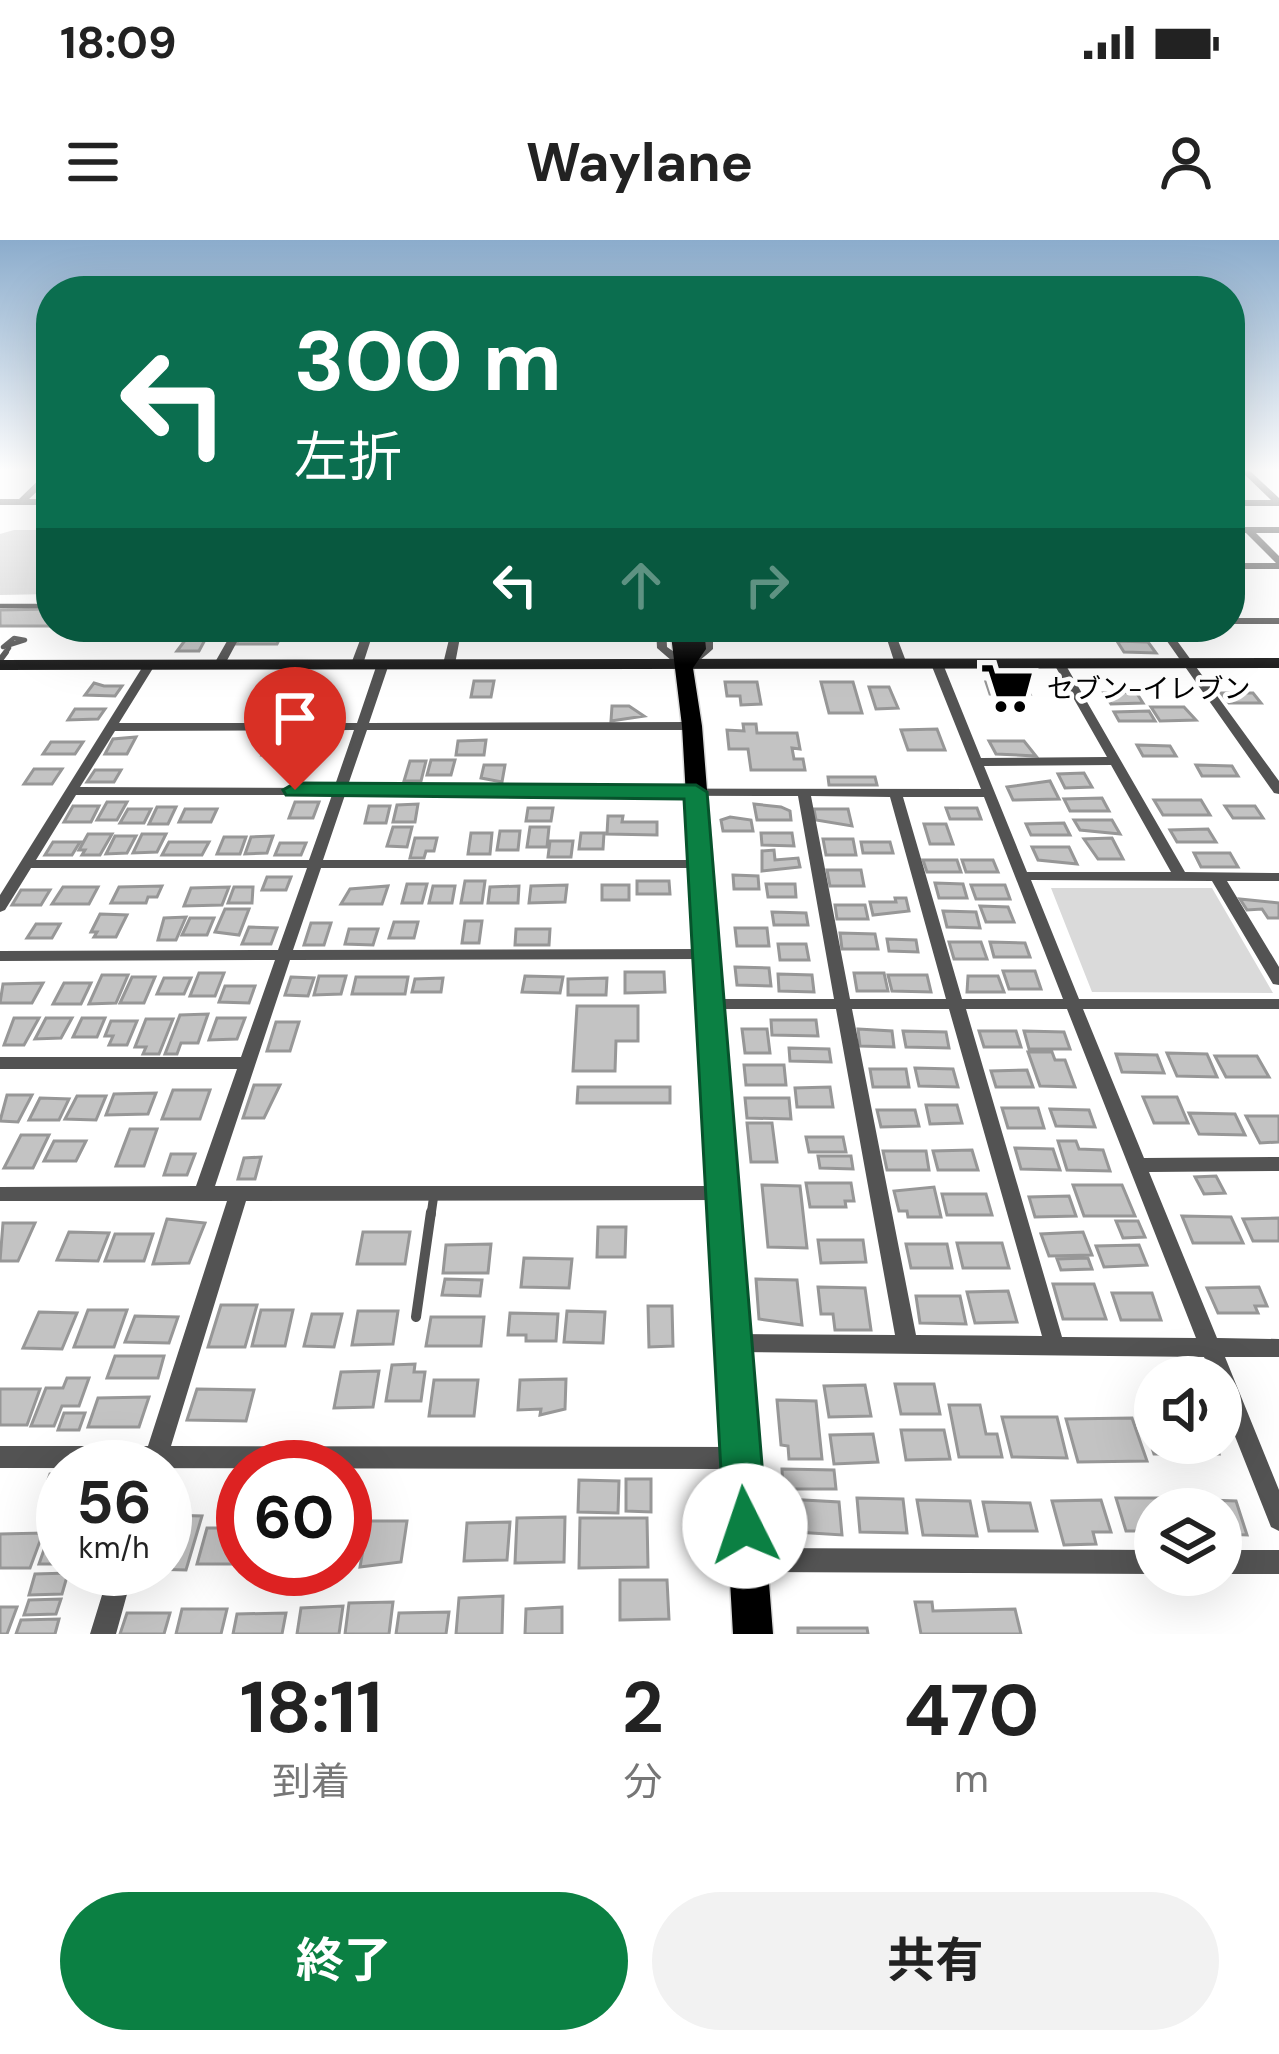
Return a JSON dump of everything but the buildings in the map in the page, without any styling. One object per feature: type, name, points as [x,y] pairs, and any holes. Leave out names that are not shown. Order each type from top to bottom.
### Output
[{"type":"main road","points":[[679,642],[686,665],[692,726],[753,1634]]},
{"type":"main road","points":[[686,665],[697,642]]},
{"type":"main road","points":[[0,662],[1279,663]]},
{"type":"street","points":[[1253,535],[1279,564]]},
{"type":"street","points":[[1245,565],[1279,564]]},
{"type":"street","points":[[1245,621],[1279,621]]},
{"type":"street","points":[[220,664],[232,642]]},
{"type":"street","points":[[357,664],[365,642]]},
{"type":"street","points":[[449,664],[454,642]]},
{"type":"street","points":[[662,642],[662,648],[686,665],[708,649],[708,642]]},
{"type":"street","points":[[893,642],[901,664]]},
{"type":"street","points":[[1173,642],[1279,790]]},
{"type":"street","points":[[0,907],[149,664]]},
{"type":"street","points":[[203,1193],[383,664]]},
{"type":"street","points":[[937,664],[1279,1519]]},
{"type":"street","points":[[1060,664],[1180,876]]},
{"type":"street","points":[[114,727],[692,726]]},
{"type":"street","points":[[976,761],[1114,761]]},
{"type":"street","points":[[75,791],[990,793]]},
{"type":"street","points":[[895,793],[1055,1347]]},
{"type":"street","points":[[804,794],[907,1345]]},
{"type":"street","points":[[28,864],[700,864]]},
{"type":"street","points":[[1024,876],[1279,877]]},
{"type":"street","points":[[1217,877],[1279,980]]},
{"type":"street","points":[[0,956],[707,954]]},
{"type":"street","points":[[710,1004],[1279,1004]]},
{"type":"street","points":[[0,1063],[246,1064]]},
{"type":"street","points":[[1138,1165],[1279,1165]]},
{"type":"street","points":[[0,1194],[723,1193]]},
{"type":"street","points":[[162,1440],[239,1194]]},
{"type":"street","points":[[733,1343],[1279,1348]]},
{"type":"street","points":[[0,1457],[36,1458]]},
{"type":"street","points":[[192,1462],[741,1458]]},
{"type":"street","points":[[748,1560],[1134,1562]]},
{"type":"street","points":[[1242,1562],[1279,1562]]},
{"type":"street","points":[[103,1634],[114,1596]]},
{"type":"lane","points":[[0,606],[36,606]]},
{"type":"lane","points":[[0,662],[4,645]]},
{"type":"lane","points":[[416,1317],[434,1193]]},
{"type":"shaded area","points":[[0,535],[36,535],[36,594],[0,595]]},
{"type":"shaded area","points":[[1051,888],[1212,888],[1273,993],[1092,992]]},
{"type":"place","name":"セブン-イレブン","points":[[1007,688]]},
{"type":"route","points":[[295,790],[696,792],[745,1526]]}]
